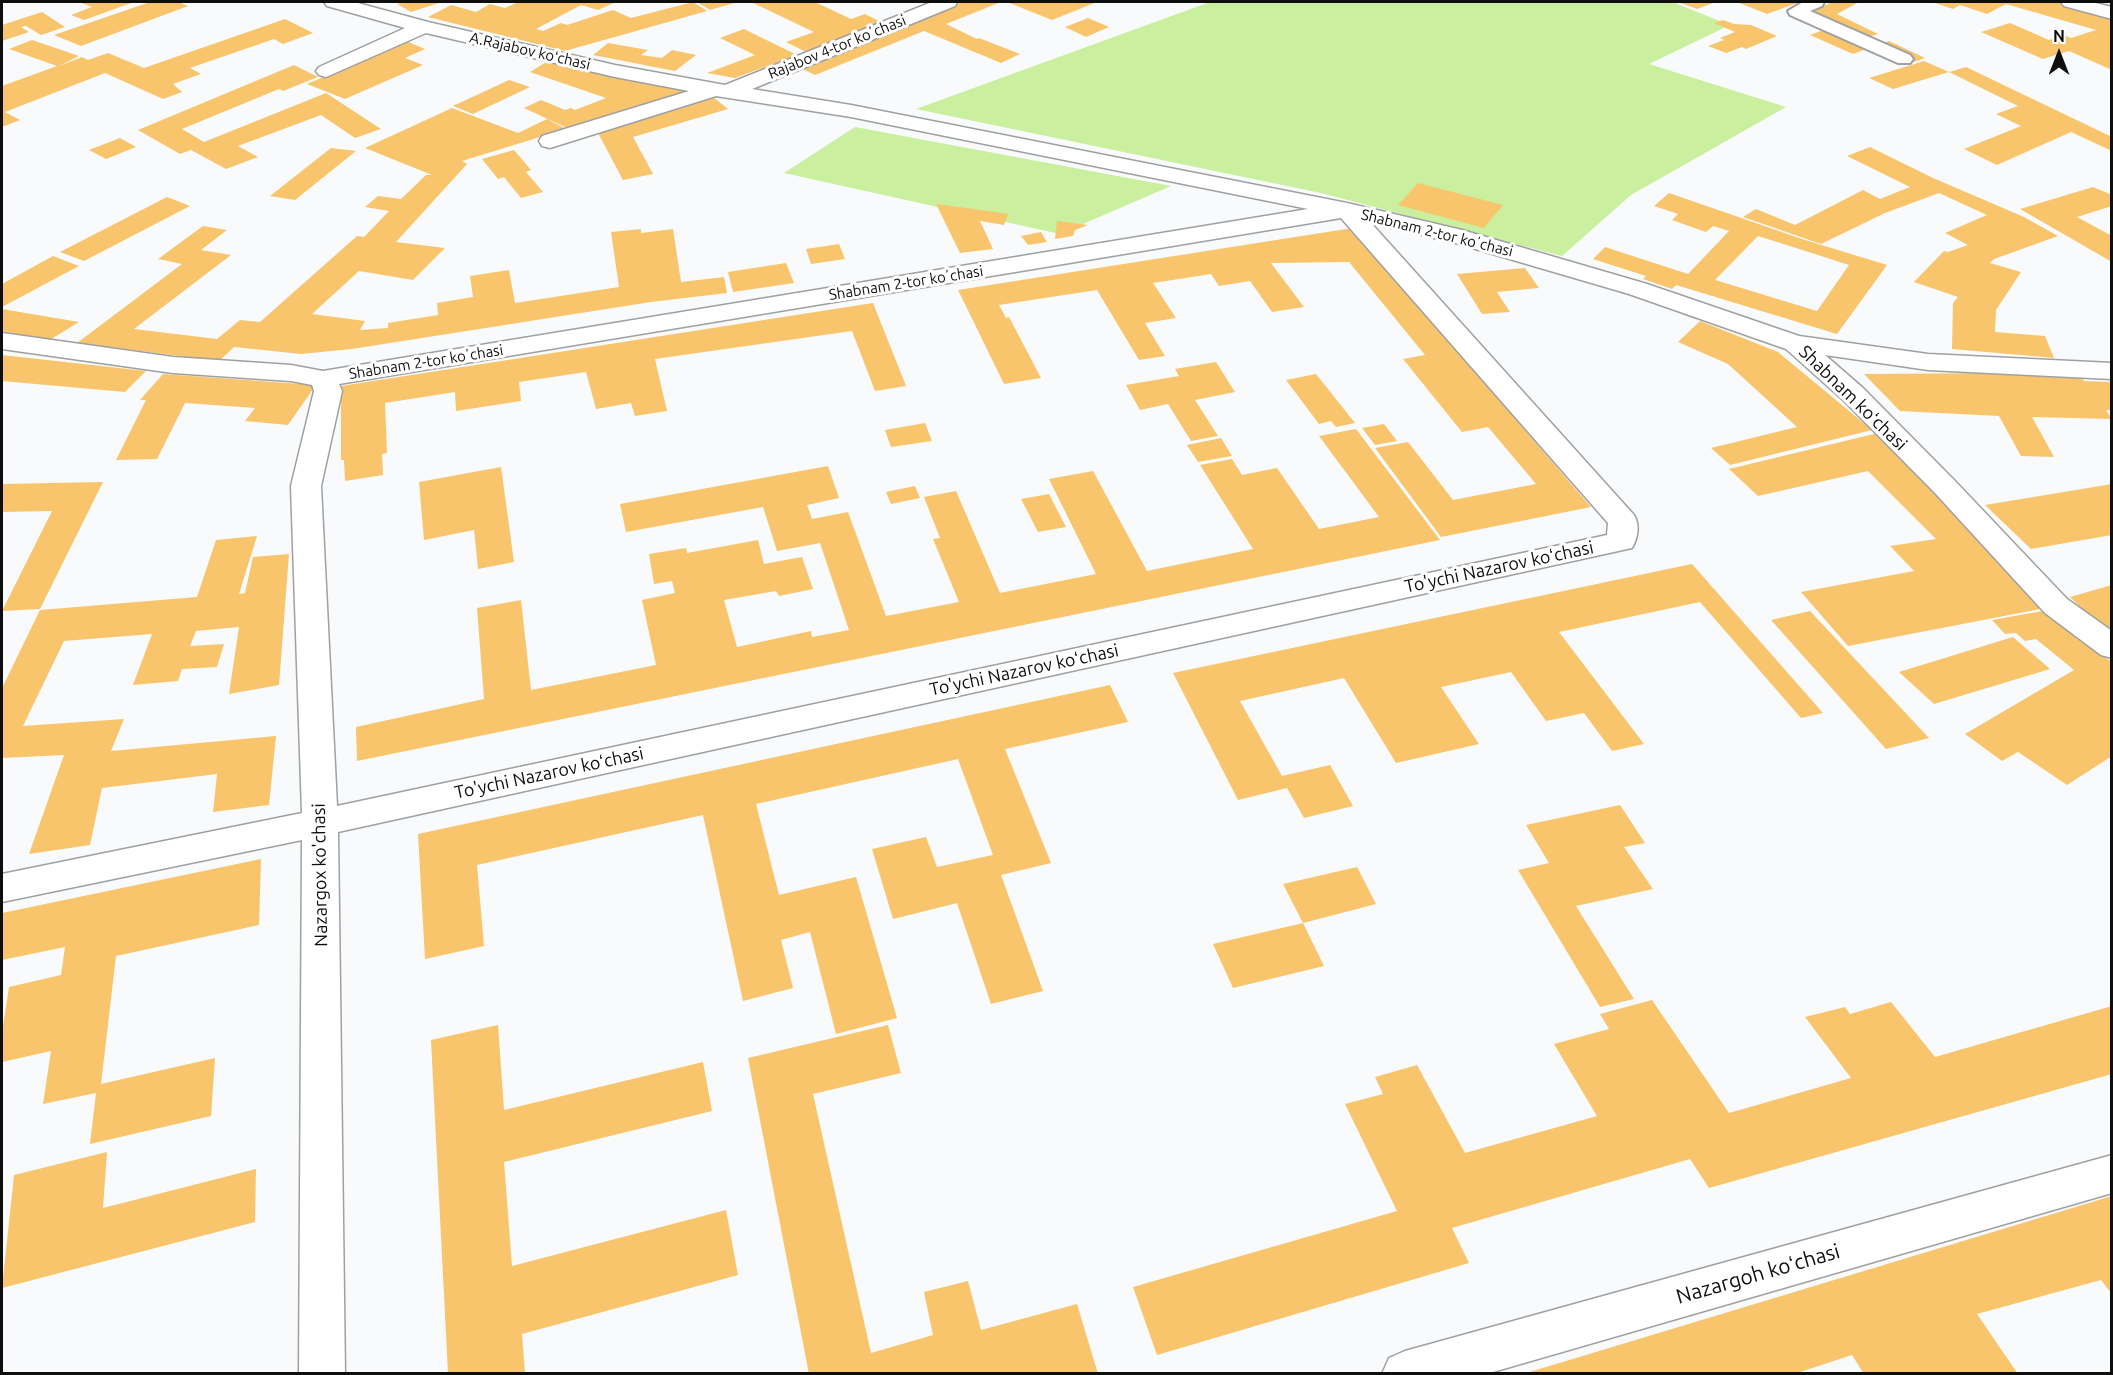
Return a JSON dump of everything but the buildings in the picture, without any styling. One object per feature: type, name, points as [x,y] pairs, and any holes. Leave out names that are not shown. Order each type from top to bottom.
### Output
[{"type":"street","name":"A.Rajabov koʻchasi","points":[[334,2],[424,27],[615,71],[720,91],[850,111],[1347,210]]},
{"type":"street","name":"Rajabov 4-tor koʼchasi","points":[[550,141],[720,91],[948,2]]},
{"type":"street","points":[[2071,2],[2112,13]]},
{"type":"street","points":[[326,71],[424,27]]},
{"type":"street","name":"Shabnam 2-tor koʼchasi","points":[[2,342],[173,365],[291,373],[323,379],[1347,210],[1462,237],[1627,285],[1795,343]]},
{"type":"street","name":"To'ychi Nazarov koʻchasi","points":[[2,888],[320,823],[1621,541],[1623,522],[1347,210]]},
{"type":"street","name":"Shabnam koʻchasi","points":[[1795,343],[1928,362],[2112,371]]},
{"type":"street","name":"Shabnam koʻchasi","points":[[1795,343],[1853,394],[2056,606],[2112,647]]},
{"type":"street","name":"Nazargox ko'chasi","points":[[322,1374],[320,823],[306,486],[328,391],[323,379]]},
{"type":"street","name":"Nazargoh koʻchasi","points":[[1405,1374],[2112,1174]]},
{"type":"lane","points":[[1816,2],[1796,11],[1904,59]]},
{"type":"green space","points":[[1210,2],[1672,2],[1730,25],[1649,64],[1786,107],[1631,195],[1562,256],[1321,193],[916,109]]},
{"type":"green space","points":[[855,127],[1171,186],[1060,234],[784,173]]}]
